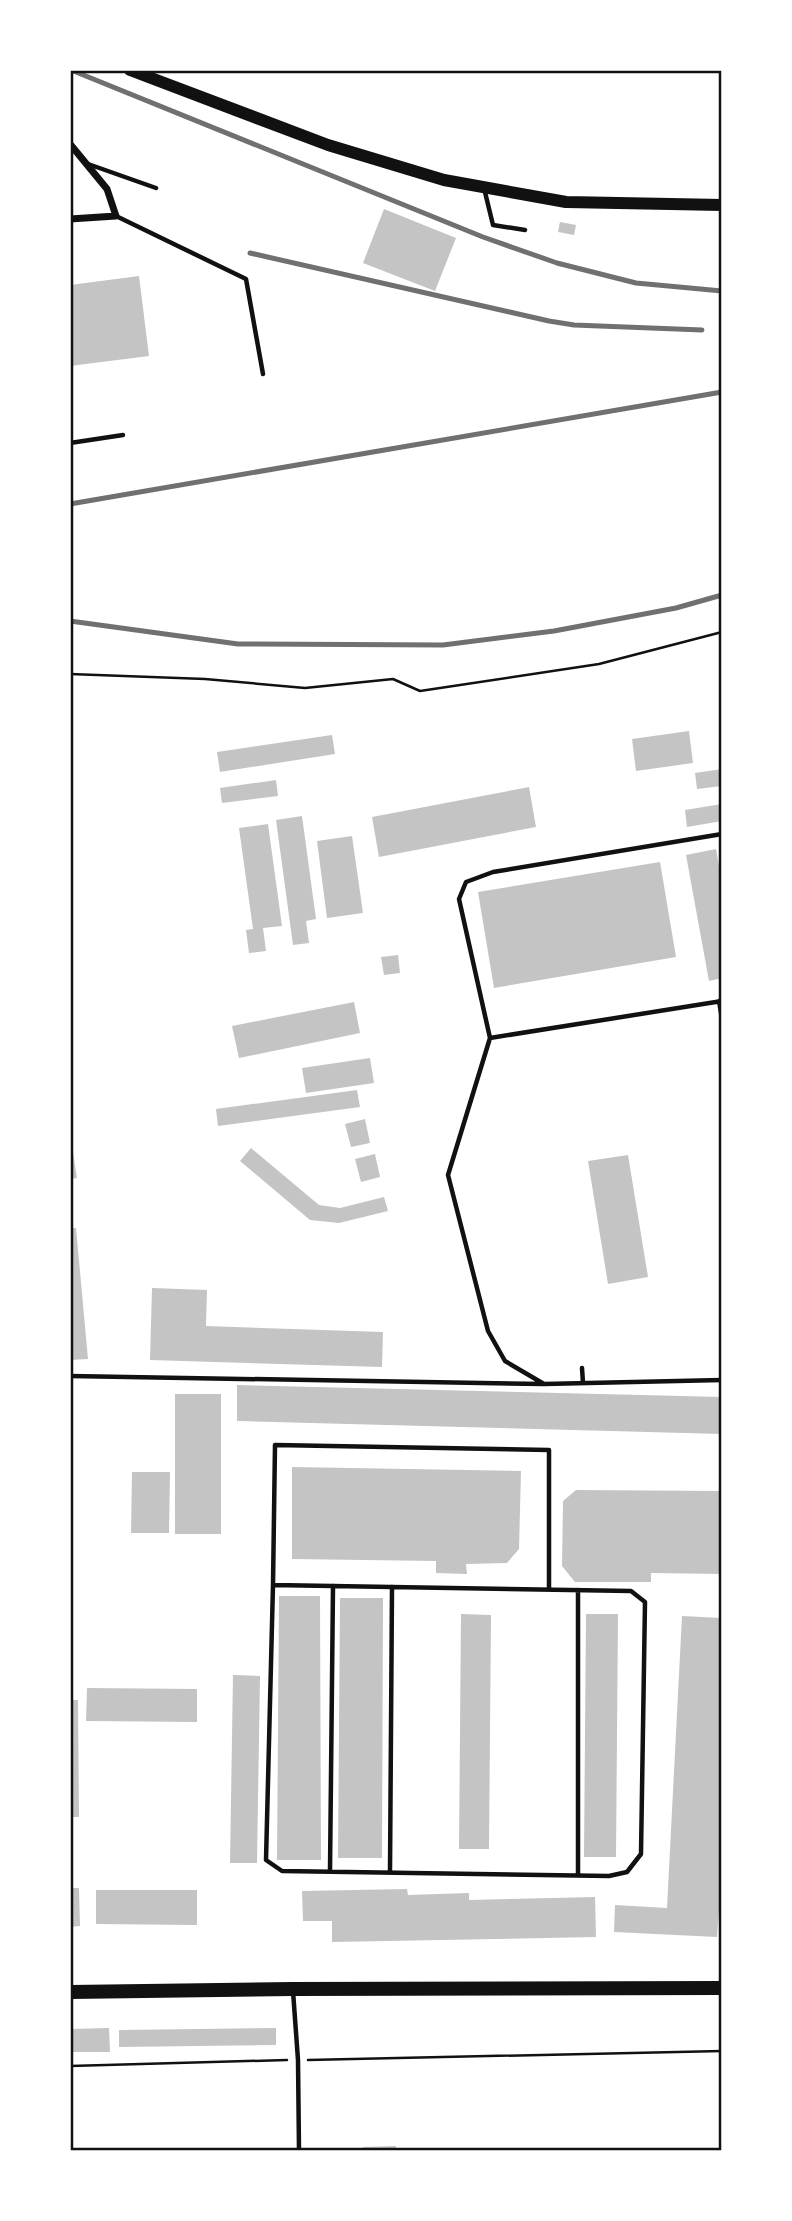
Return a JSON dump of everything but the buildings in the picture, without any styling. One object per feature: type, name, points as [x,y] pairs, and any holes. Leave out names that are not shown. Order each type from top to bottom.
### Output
[{"type":"main road","points":[[130,70],[328,145],[444,180],[566,202],[722,205]]},
{"type":"main road","points":[[70,1992],[722,1987]]},
{"type":"street","points":[[70,144],[107,189],[116,216],[70,219]]},
{"type":"lane","points":[[85,163],[156,188]]},
{"type":"lane","points":[[483,187],[493,225],[525,230]]},
{"type":"lane","points":[[116,216],[246,279],[263,374]]},
{"type":"lane","points":[[70,443],[123,435]]},
{"type":"lane","points":[[544,1384],[505,1362],[488,1331],[448,1175],[490,1038],[459,899],[466,882],[493,872],[722,834]]},
{"type":"lane","points":[[490,1038],[720,1001],[722,1020]]},
{"type":"lane","points":[[582,1368],[583,1383]]},
{"type":"lane","points":[[70,1376],[544,1384],[722,1380]]},
{"type":"lane","points":[[273,1585],[631,1591],[645,1602],[641,1854],[627,1872],[609,1876],[282,1871],[266,1860],[275,1445],[549,1450],[549,1589]]},
{"type":"lane","points":[[330,1871],[332,1586]]},
{"type":"lane","points":[[390,1872],[392,1587]]},
{"type":"lane","points":[[578,1590],[578,1875]]},
{"type":"lane","points":[[293,1989],[298,2060],[299,2151]]},
{"type":"path","points":[[70,674],[205,679],[305,688],[393,679],[420,691],[599,664],[722,632]]},
{"type":"path","points":[[70,2066],[722,2051]]},
{"type":"railway","points":[[71,70],[483,237],[557,263],[636,283],[722,291]]},
{"type":"railway","points":[[250,253],[549,321],[574,325],[702,330]]},
{"type":"railway","points":[[70,504],[722,392]]},
{"type":"railway","points":[[70,621],[238,644],[443,645],[554,631],[676,608],[722,595]]}]
